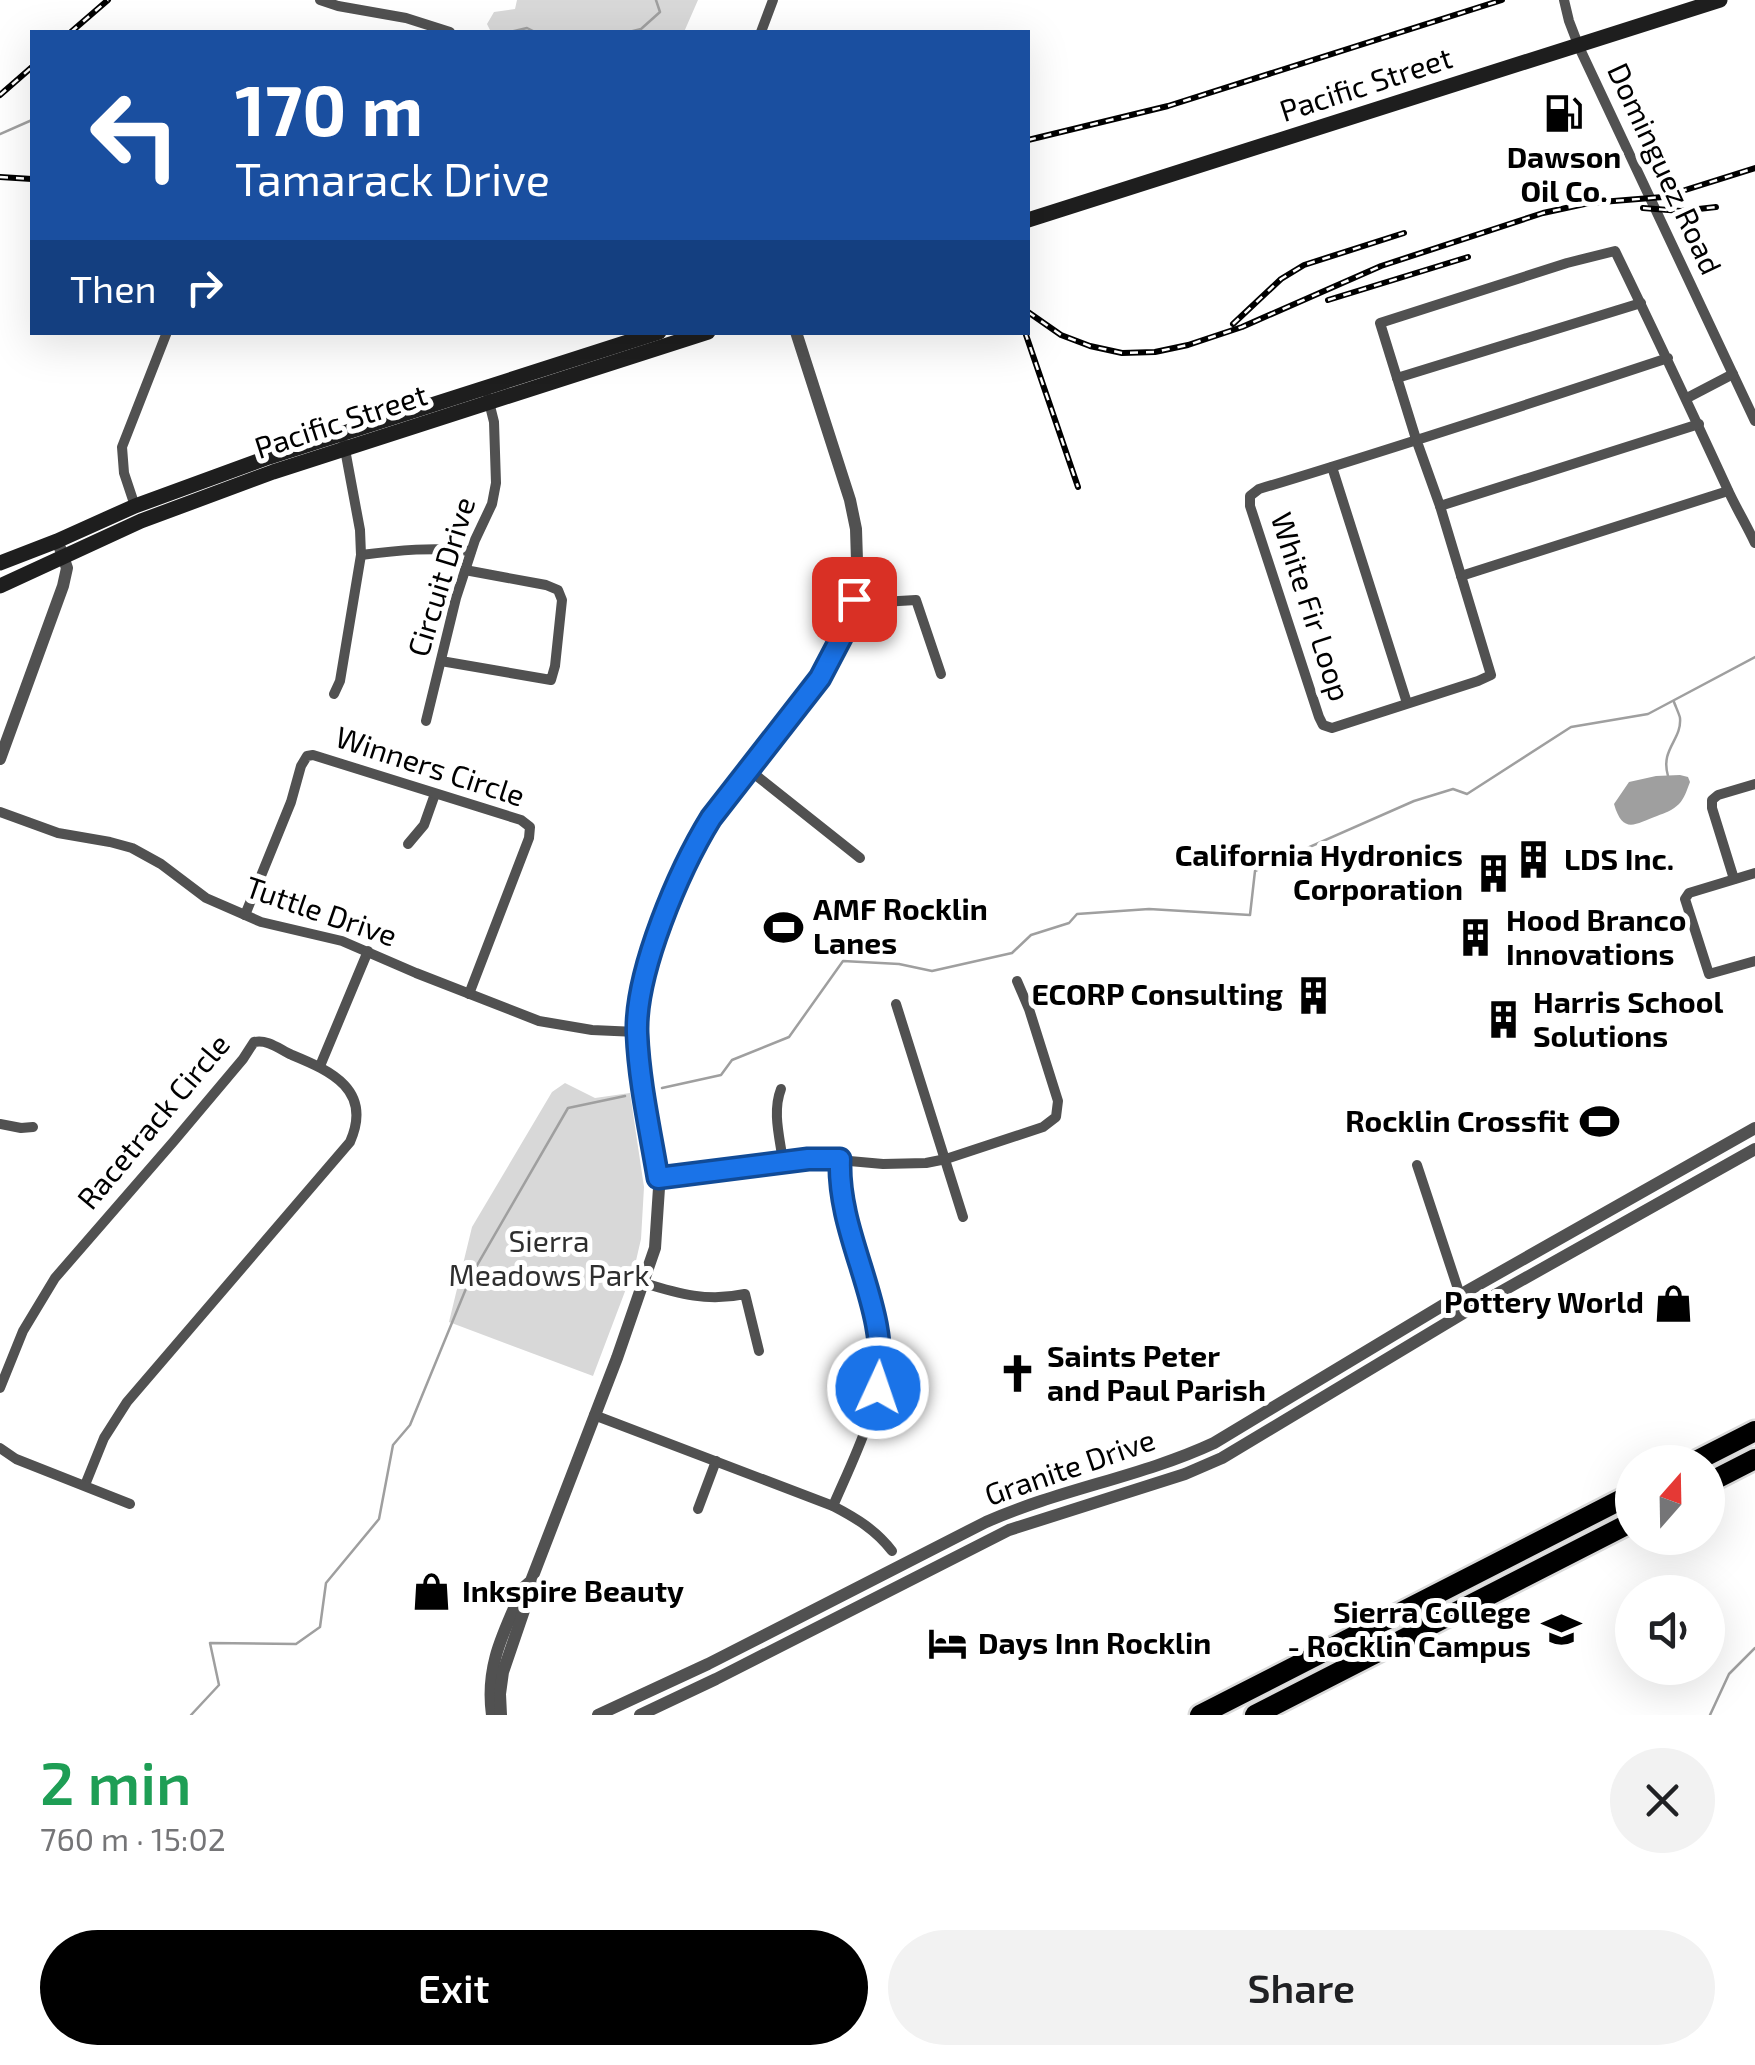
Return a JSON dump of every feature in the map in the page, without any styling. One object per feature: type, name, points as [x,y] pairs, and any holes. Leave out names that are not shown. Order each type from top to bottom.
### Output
[{"type":"highway","points":[[1725,1446],[1755,1431]]},
{"type":"highway","points":[[1725,1474],[1755,1459]]},
{"type":"highway","points":[[1200,1715],[1615,1503]]},
{"type":"highway","points":[[1255,1715],[1615,1531]]},
{"type":"main road","name":"Pacific Street","points":[[1030,219],[1720,0]]},
{"type":"main road","name":"Pacific Street","points":[[487,396],[651,335]]},
{"type":"main road","name":"Pacific Street","points":[[0,563],[60,549],[141,521],[344,441],[698,335]]},
{"type":"main road","name":"Pacific Street","points":[[0,586],[135,506],[254,462],[344,441]]},
{"type":"street","points":[[320,0],[338,6],[364,5],[444,30]]},
{"type":"street","points":[[762,30],[774,0]]},
{"type":"street","name":"Dominguez Road","points":[[1564,0],[1579,46],[1755,421]]},
{"type":"street","points":[[1668,358],[1416,439],[1380,323],[1614,250],[1668,358],[1755,543]]},
{"type":"street","points":[[1397,378],[1641,304]]},
{"type":"street","points":[[135,506],[124,473],[122,447],[166,335]]},
{"type":"street","points":[[492,1715],[491,1669],[519,1598],[530,1581],[594,1415],[644,1282],[657,1234],[658,1178],[637,1032],[644,975],[682,873],[711,818],[820,678],[842,636],[854,599],[856,545],[850,500],[797,335]]},
{"type":"street","points":[[1687,398],[1733,374]]},
{"type":"street","name":"Circuit Drive","points":[[426,721],[464,570],[492,504],[496,482],[494,422],[487,396]]},
{"type":"street","points":[[1440,506],[1699,424]]},
{"type":"street","name":"White Fir Loop","points":[[1416,439],[1491,675],[1332,728],[1323,725],[1250,506],[1250,496],[1258,488],[1416,439]]},
{"type":"street","points":[[334,694],[340,681],[361,555],[344,441]]},
{"type":"street","points":[[1332,466],[1407,703]]},
{"type":"street","points":[[1462,576],[1728,491]]},
{"type":"street","points":[[361,555],[422,548],[471,551]]},
{"type":"street","points":[[0,759],[63,586],[67,568],[60,549]]},
{"type":"street","points":[[441,661],[550,680],[555,666],[562,600],[558,590],[464,570]]},
{"type":"street","points":[[854,599],[916,600],[941,674]]},
{"type":"street","name":"Winners Circle","points":[[245,914],[307,756],[319,756],[521,820],[531,832],[469,994]]},
{"type":"street","points":[[748,769],[860,858]]},
{"type":"street","points":[[1734,879],[1712,800],[1755,784]]},
{"type":"street","points":[[408,844],[424,825],[434,794]]},
{"type":"street","name":"Tuttle Drive","points":[[0,812],[58,833],[132,848],[162,864],[206,898],[283,928],[331,937],[540,1021],[592,1030],[637,1032]]},
{"type":"street","points":[[1755,873],[1689,893],[1685,900],[1709,974],[1755,961]]},
{"type":"street","points":[[320,1066],[368,952]]},
{"type":"street","points":[[658,1178],[816,1158],[904,1165],[946,1159],[1043,1127],[1058,1111],[1055,1089],[1017,981]]},
{"type":"street","points":[[896,1004],[963,1217]]},
{"type":"street","name":"Racetrack Circle","points":[[0,1388],[23,1332],[55,1278],[186,1128],[252,1045],[263,1040],[341,1080],[352,1096],[356,1115],[350,1142],[127,1402],[108,1429],[85,1486]]},
{"type":"street","points":[[782,1088],[776,1116],[784,1162]]},
{"type":"street","points":[[0,1124],[33,1127]]},
{"type":"street","name":"Granite Drive","points":[[598,1715],[672,1682],[986,1522],[1214,1443],[1460,1295],[1755,1128]]},
{"type":"street","name":"Granite Drive","points":[[640,1715],[1009,1530],[1222,1458],[1465,1312],[1755,1148]]},
{"type":"street","points":[[834,1506],[873,1406],[880,1374],[880,1341],[844,1209],[840,1159]]},
{"type":"street","points":[[1417,1165],[1465,1312]]},
{"type":"street","points":[[644,1282],[695,1298],[745,1294],[759,1350]]},
{"type":"street","points":[[873,1406],[910,1419]]},
{"type":"street","points":[[594,1415],[834,1506],[867,1526],[892,1551]]},
{"type":"street","points":[[0,1448],[16,1459],[130,1504]]},
{"type":"street","points":[[0,1460],[16,1459]]},
{"type":"street","points":[[698,1510],[716,1461]]},
{"type":"street","points":[[501,1715],[501,1682],[532,1590],[530,1581]]},
{"type":"street","points":[[491,1669],[515,1636]]},
{"type":"green space","points":[[517,0],[698,0],[685,30],[490,30],[487,24],[494,12],[515,9]]},
{"type":"green space","name":"Sierra Meadows Park","points":[[565,1083],[595,1098],[630,1093],[644,1187],[635,1265],[593,1376],[449,1322],[472,1227],[552,1092]]},
{"type":"shaded area","points":[[1680,775],[1690,782],[1677,806],[1636,824],[1621,820],[1614,804],[1629,782]]},
{"type":"waterway","points":[[637,30],[660,12],[656,0]]},
{"type":"waterway","points":[[518,30],[531,30]]},
{"type":"waterway","points":[[0,134],[30,121]]},
{"type":"waterway","points":[[662,1088],[721,1075],[732,1060],[789,1037],[843,961],[899,964],[932,971],[1012,953],[1031,935],[1069,923],[1077,914],[1149,909],[1250,915],[1255,871],[1414,801],[1453,789],[1467,794],[1571,727],[1648,714],[1755,657]]},
{"type":"waterway","points":[[1668,776],[1667,759],[1680,726],[1674,702]]},
{"type":"waterway","points":[[191,1715],[219,1685],[210,1643],[296,1644],[320,1627],[326,1583],[379,1519],[393,1445],[410,1425],[472,1274],[568,1108],[625,1096]]},
{"type":"waterway","points":[[1710,1715],[1729,1674],[1755,1648]]},
{"type":"railway","points":[[73,30],[108,0]]},
{"type":"railway","points":[[1030,140],[1168,106],[1502,0]]},
{"type":"railway","points":[[0,95],[30,69]]},
{"type":"railway","points":[[1030,313],[1061,335],[1090,346],[1122,353],[1155,352],[1242,327],[1381,266],[1543,213],[1589,203],[1663,197],[1755,168]]},
{"type":"railway","points":[[0,177],[30,179]]},
{"type":"railway","points":[[1643,208],[1681,211],[1716,207]]},
{"type":"railway","points":[[1233,324],[1281,279],[1304,265],[1404,233]]},
{"type":"railway","points":[[1328,300],[1468,257]]},
{"type":"railway","points":[[1026,335],[1078,487]]},
{"type":"place","name":"Dawson Oil Co.","points":[[1564,114]]},
{"type":"place","name":"LDS Inc.","points":[[1534,860]]},
{"type":"place","name":"California Hydronics Corporation","points":[[1493,873]]},
{"type":"place","name":"AMF Rocklin Lanes","points":[[783,927]]},
{"type":"place","name":"Hood Branco Innovations","points":[[1476,938]]},
{"type":"place","name":"ECORP Consulting","points":[[1313,995]]},
{"type":"place","name":"Harris School Solutions","points":[[1503,1020]]},
{"type":"place","name":"Rocklin Crossfit","points":[[1599,1122]]},
{"type":"place","name":"Pottery World","points":[[1674,1303]]},
{"type":"place","name":"Saints Peter and Paul Parish","points":[[1017,1374]]},
{"type":"place","name":"Inkspire Beauty","points":[[432,1592]]},
{"type":"place","name":"Sierra College - Rocklin Campus","points":[[1561,1630]]},
{"type":"place","name":"Days Inn Rocklin","points":[[948,1644]]},
{"type":"route","points":[[854,599],[842,636],[820,678],[696,842],[644,975],[637,1032],[658,1178],[808,1159],[840,1159],[844,1209],[880,1341],[878,1388]]}]
